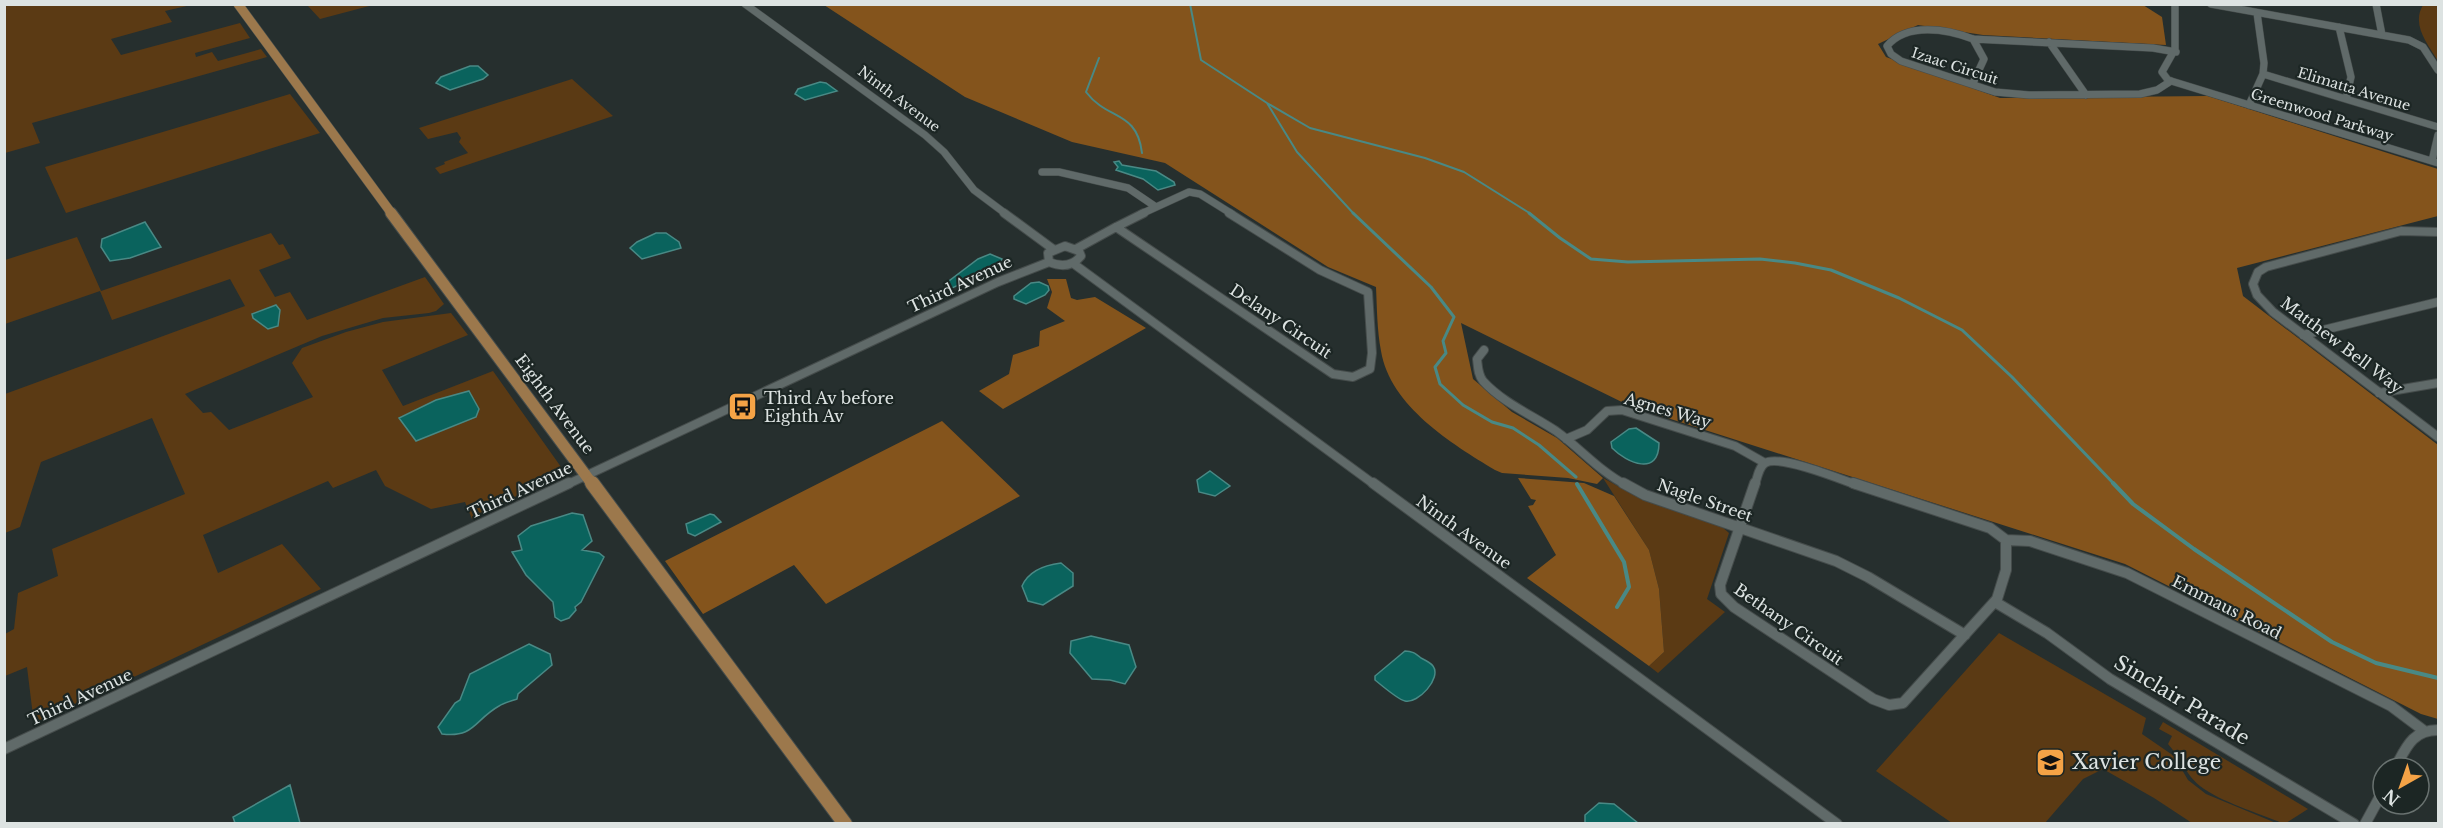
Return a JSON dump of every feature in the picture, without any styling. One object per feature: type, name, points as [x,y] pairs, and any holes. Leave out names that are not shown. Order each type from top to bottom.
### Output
[{"type":"main road","name":"Eighth Avenue","points":[[238,4],[845,824]]},
{"type":"street","name":"Ninth Avenue","points":[[745,4],[925,135],[944,152],[974,190],[1053,249]]},
{"type":"street","points":[[2171,81],[2162,74],[2162,70],[2167,68],[2176,52],[2175,4]]},
{"type":"street","points":[[2211,4],[2420,44],[2438,70]]},
{"type":"street","points":[[2375,5],[2382,35]]},
{"type":"street","points":[[2249,105],[2263,74],[2264,63],[2257,13]]},
{"type":"street","points":[[2339,27],[2351,77],[2346,99]]},
{"type":"street","name":"Izaac Circuit","points":[[2171,81],[2149,93],[2008,94],[1982,89],[1973,82],[1958,81],[1902,61],[1891,54],[1887,48],[1892,40],[1922,30],[1950,33],[1972,39],[2153,48],[2176,52]]},
{"type":"street","points":[[1972,39],[1984,59],[1973,82]]},
{"type":"street","points":[[2049,42],[2086,94]]},
{"type":"street","name":"Greenwood Parkway","points":[[2167,68],[2173,78],[2199,89]]},
{"type":"street","name":"Elimatta Avenue","points":[[2263,74],[2439,127]]},
{"type":"street","name":"Greenwood Parkway","points":[[2171,81],[2435,162]]},
{"type":"street","points":[[2435,162],[2439,135]]},
{"type":"street","points":[[1042,172],[1059,172],[1128,188],[1156,207]]},
{"type":"street","name":"Delany Circuit","points":[[1076,249],[1115,226],[1184,193],[1200,194],[1320,270],[1365,290],[1369,297],[1373,364],[1369,371],[1362,375],[1348,378],[1328,372],[1115,226]]},
{"type":"street","name":"Matthew Bell Way","points":[[2438,229],[2401,231],[2259,270],[2253,282],[2263,303],[2439,438]]},
{"type":"street","points":[[1065,246],[1076,249],[1081,256],[1074,264],[1057,266],[1049,262],[1047,255],[1053,249],[1065,246]]},
{"type":"street","name":"Third Avenue","points":[[4,749],[998,282],[1049,262]]},
{"type":"street","name":"Ninth Avenue","points":[[1074,264],[1837,824]]},
{"type":"street","points":[[2303,334],[2338,328],[2425,303],[2439,303]]},
{"type":"street","name":"Nagle Street","points":[[1484,350],[1477,359],[1478,371],[1482,380],[1518,410],[1566,439],[1599,469],[1626,486],[1822,556],[1857,571],[1965,635]]},
{"type":"street","points":[[2379,393],[2439,383]]},
{"type":"street","name":"Agnes Way","points":[[1566,439],[1587,430],[1607,411],[1622,410],[1736,446],[1765,463]]},
{"type":"street","points":[[1765,463],[1779,461],[1804,468],[1990,528],[2006,540]]},
{"type":"street","name":"Bethany Circuit","points":[[1765,463],[1760,470],[1720,585],[1723,597],[1878,702],[1889,705],[1903,703],[1995,602],[2003,579],[2006,540]]},
{"type":"street","name":"Emmaus Road","points":[[2006,540],[2037,543],[2107,566],[2140,580],[2391,706],[2423,730]]},
{"type":"street","name":"Sinclair Parade","points":[[1995,602],[2047,633],[2110,679],[2354,824]]},
{"type":"street","points":[[2402,756],[2412,738],[2423,730],[2439,730]]},
{"type":"shaded area","points":[[5,5],[191,5],[165,11],[172,22],[111,39],[121,55],[240,23],[250,38],[195,53],[196,57],[212,52],[218,61],[261,49],[267,57],[32,123],[40,143],[5,153]]},
{"type":"shaded area","points":[[373,5],[320,19],[308,6]]},
{"type":"shaded area","points":[[824,5],[2143,5],[2162,17],[2166,45],[1983,35],[1918,25],[1878,44],[1886,57],[2000,98],[2208,96],[2438,169],[2438,216],[2237,268],[2243,296],[2438,445],[2438,719],[2421,714],[2125,564],[1630,406],[1461,323],[1473,379],[1512,412],[1557,438],[1603,478],[1597,484],[1568,478],[1502,473],[1495,470],[1460,448],[1425,421],[1397,389],[1387,371],[1381,351],[1376,287],[1328,267],[1165,163],[1072,142],[965,97]]},
{"type":"shaded area","points":[[2423,5],[2438,5],[2438,61],[2420,27],[2420,12]]},
{"type":"shaded area","points":[[572,79],[613,116],[440,174],[435,168],[468,153],[459,142],[461,138],[457,132],[428,139],[419,128]]},
{"type":"shaded area","points":[[290,94],[320,133],[66,213],[45,167]]},
{"type":"shaded area","points":[[271,233],[279,245],[283,244],[291,258],[259,270],[275,297],[290,292],[307,320],[425,277],[444,304],[436,311],[429,313],[383,318],[322,336],[185,394],[203,413],[211,412],[229,430],[313,397],[292,363],[302,348],[383,322],[451,313],[468,335],[382,370],[403,406],[493,371],[566,474],[472,519],[465,502],[431,509],[385,486],[376,470],[333,488],[328,481],[203,535],[218,573],[282,544],[321,589],[34,724],[27,667],[5,676],[5,634],[14,629],[18,593],[58,576],[52,549],[185,494],[152,418],[41,462],[20,527],[5,533],[5,394],[245,306],[230,279],[112,320],[100,291],[5,324],[5,260],[77,237],[101,291]]},
{"type":"shaded area","points":[[1047,279],[1066,279],[1071,298],[1077,300],[1095,297],[1146,328],[1003,409],[979,391],[1009,374],[1013,355],[1039,346],[1040,331],[1065,321],[1047,308],[1052,292]]},
{"type":"shaded area","points":[[942,421],[1020,496],[826,604],[794,565],[703,614],[665,561]]},
{"type":"shaded area","points":[[1518,478],[1584,483],[1614,496],[1649,550],[1659,589],[1664,652],[1649,666],[1527,578],[1556,555],[1528,506],[1533,505],[1536,500],[1531,499]]},
{"type":"shaded area","points":[[1603,478],[1636,496],[1721,526],[1729,533],[1707,599],[1725,612],[1658,673],[1649,666],[1664,652],[1659,589],[1649,550]]},
{"type":"shaded area","name":"Xavier College","points":[[1999,633],[2146,718],[2142,734],[2174,756],[2188,780],[2206,794],[2276,823],[2192,823],[2103,769],[2083,779],[2045,823],[1952,823],[1876,771]]},
{"type":"shaded area","points":[[2163,722],[2308,809],[2286,823],[2282,823],[2209,792],[2191,777],[2168,744],[2172,736],[2159,729]]},
{"type":"water","points":[[470,66],[478,66],[488,75],[483,79],[450,90],[436,83],[441,77]]},
{"type":"water","points":[[820,82],[826,83],[837,91],[805,100],[795,94],[798,89]]},
{"type":"water","points":[[1119,161],[1122,165],[1156,171],[1174,182],[1175,185],[1158,190],[1143,179],[1116,170],[1118,167],[1114,162]]},
{"type":"water","points":[[145,222],[161,247],[130,258],[110,261],[101,247],[102,239]]},
{"type":"water","points":[[656,233],[666,233],[679,242],[681,248],[642,259],[630,248],[637,242]]},
{"type":"water","points":[[990,254],[1002,259],[1000,267],[952,288],[945,284],[978,259]]},
{"type":"water","points":[[1039,282],[1048,286],[1049,290],[1045,295],[1026,304],[1014,299],[1014,296],[1031,283]]},
{"type":"water","points":[[276,305],[280,310],[278,326],[268,329],[253,318],[252,314]]},
{"type":"water","points":[[469,391],[479,409],[476,417],[416,441],[399,418],[436,400]]},
{"type":"water","points":[[1636,428],[1659,443],[1658,454],[1648,463],[1633,462],[1612,448],[1611,442],[1629,429]]},
{"type":"water","points":[[1210,471],[1230,486],[1215,496],[1199,492],[1197,480]]},
{"type":"water","points":[[572,513],[583,515],[592,541],[582,550],[599,553],[604,557],[581,602],[575,607],[576,610],[569,618],[561,621],[555,617],[553,602],[526,575],[512,552],[522,550],[518,536],[531,526]]},
{"type":"water","points":[[710,514],[721,522],[695,536],[688,533],[686,524]]},
{"type":"water","points":[[1061,563],[1073,573],[1073,586],[1043,605],[1028,601],[1022,586],[1029,576],[1043,567]]},
{"type":"water","points":[[1091,636],[1129,645],[1136,667],[1125,684],[1092,679],[1070,653],[1071,641]]},
{"type":"water","points":[[529,644],[550,654],[552,665],[518,694],[517,699],[491,711],[468,731],[453,735],[442,734],[438,727],[455,703],[460,700],[470,674]]},
{"type":"water","points":[[1405,651],[1410,651],[1429,663],[1435,671],[1432,683],[1427,689],[1410,701],[1399,698],[1375,680],[1375,676]]},
{"type":"water","points":[[290,785],[300,823],[235,823],[233,817]]},
{"type":"water","points":[[1599,803],[1614,804],[1638,823],[1585,823],[1585,815]]},
{"type":"waterway","points":[[1190,4],[1201,60],[1267,103]]},
{"type":"waterway","points":[[1099,58],[1086,92],[1103,108],[1128,122],[1139,139],[1142,153]]},
{"type":"waterway","points":[[1267,103],[1310,128],[1425,158],[1464,172],[1531,214]]},
{"type":"waterway","points":[[1267,103],[1297,152],[1354,214]]},
{"type":"waterway","points":[[1529,213],[1591,259],[1628,262],[1760,259],[1795,263],[1831,270],[1899,298],[1962,330],[2012,377],[2115,485]]},
{"type":"waterway","points":[[1354,214],[1431,287],[1454,317],[1443,341],[1446,353],[1435,367],[1440,384],[1463,405],[1492,422],[1513,428],[1539,445],[1576,477]]},
{"type":"waterway","points":[[2113,483],[2133,504],[2194,549],[2332,642],[2376,663],[2438,678]]},
{"type":"waterway","points":[[1577,484],[1624,562],[1629,587],[1617,607]]},
{"type":"place","name":"Third Av before Eighth Av","points":[[743,407]]},
{"type":"place","name":"Xavier College","points":[[2051,762]]}]
